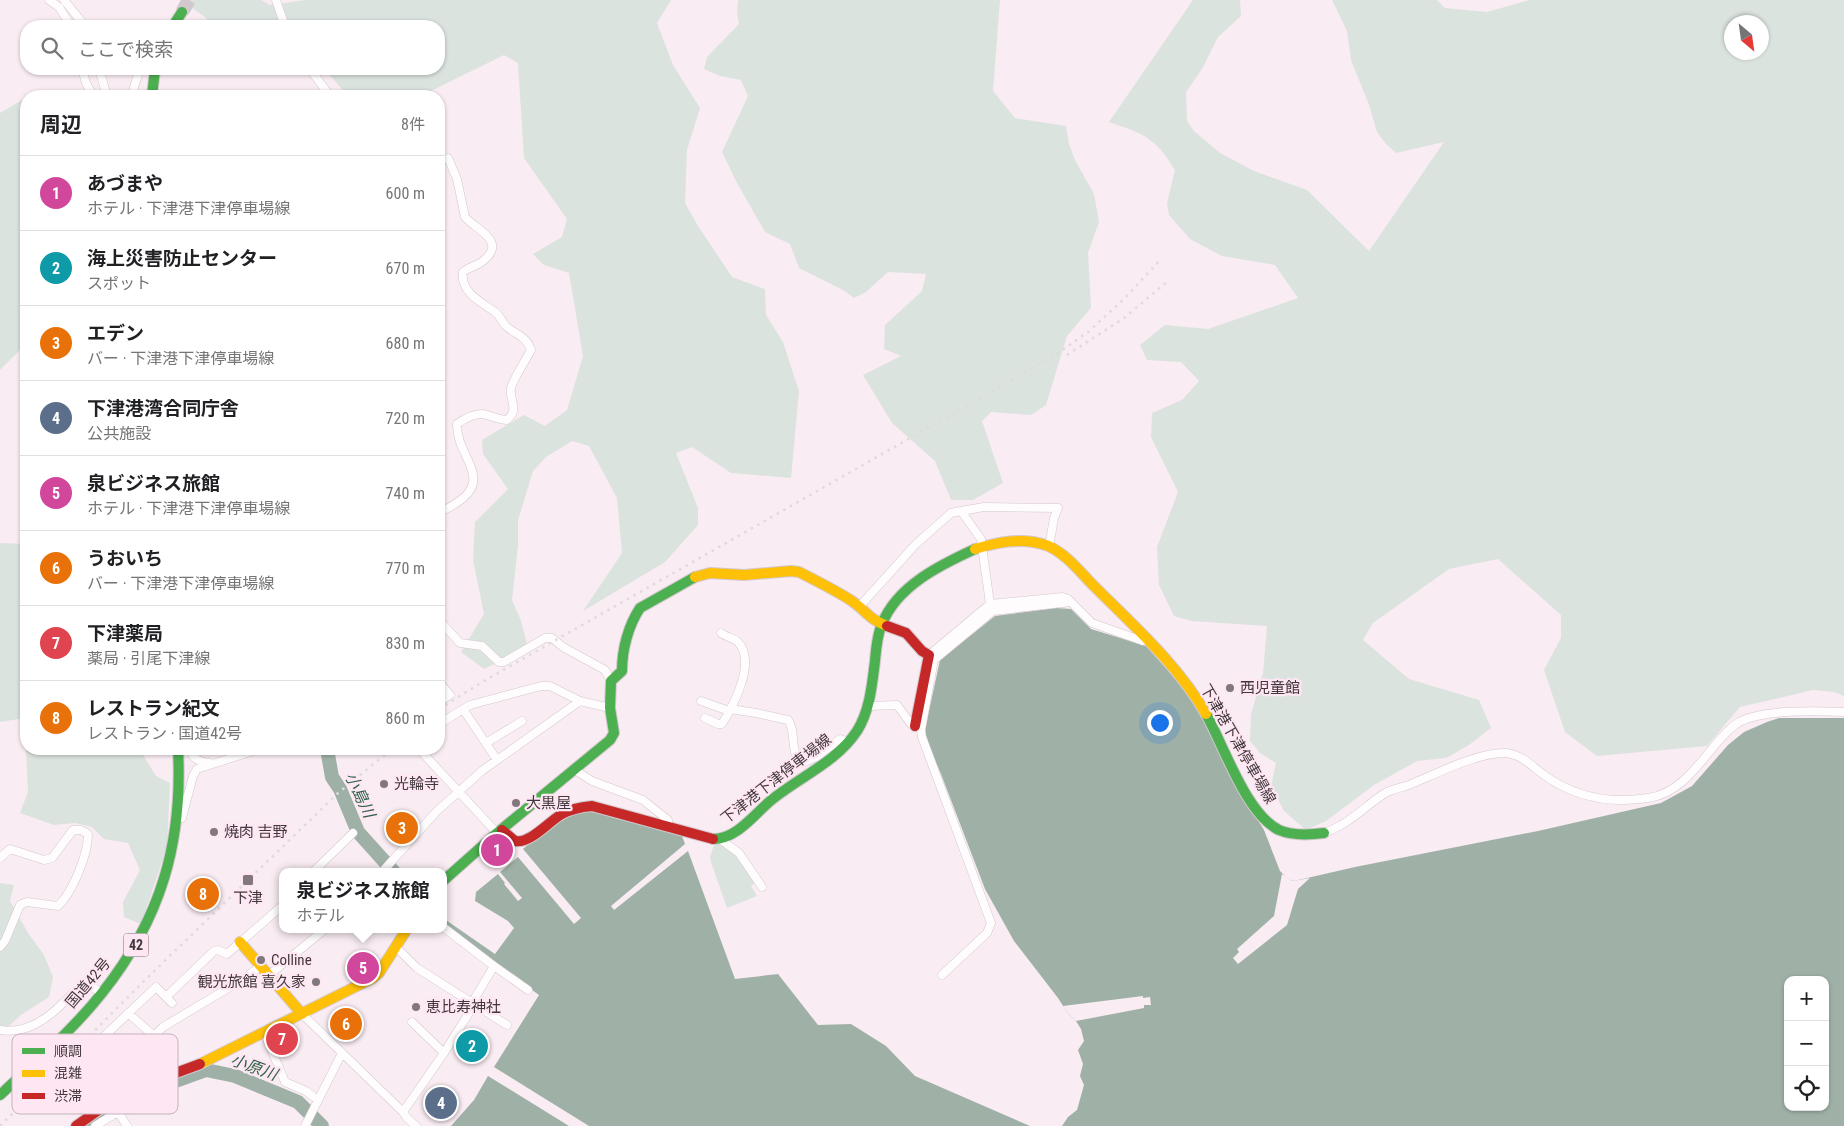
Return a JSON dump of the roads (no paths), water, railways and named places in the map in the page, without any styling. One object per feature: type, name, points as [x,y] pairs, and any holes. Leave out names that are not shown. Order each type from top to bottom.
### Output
[{"type":"main road","points":[[177,20],[182,12]]},
{"type":"main road","points":[[153,90],[154,75]]},
{"type":"main road","name":"下津港下津停車場線","points":[[499,832],[520,843],[526,841],[560,814],[576,808],[592,806],[720,839],[752,818],[770,801],[836,754],[849,742],[869,706],[882,624],[900,596],[920,579],[943,565],[981,548],[1010,541],[1033,542],[1049,547],[1067,560],[1147,639],[1198,701],[1252,803],[1263,819],[1276,828],[1295,836],[1324,833]]},
{"type":"main road","points":[[447,878],[610,740],[614,733],[610,708],[611,680],[622,671],[624,645],[635,616],[640,608],[694,577],[710,573],[744,576],[791,571],[799,572],[860,606],[866,614],[882,624],[906,633],[922,651],[929,655],[918,728]]},
{"type":"main road","name":"国道42号","points":[[61,1034],[102,993],[137,943],[150,916],[173,844],[179,791],[178,755]]},
{"type":"main road","points":[[178,1073],[198,1065],[373,978],[379,973],[405,933]]},
{"type":"main road","points":[[240,942],[302,1014]]},
{"type":"main road","name":"国道42号","points":[[0,1095],[12,1083]]},
{"type":"main road","points":[[83,1124],[96,1114]]},
{"type":"street","points":[[48,0],[59,7],[67,20]]},
{"type":"street","points":[[64,0],[80,20]]},
{"type":"street","points":[[276,0],[283,20]]},
{"type":"street","points":[[83,75],[90,90]]},
{"type":"street","points":[[101,75],[105,90]]},
{"type":"street","points":[[134,90],[138,75]]},
{"type":"street","points":[[314,75],[326,90]]},
{"type":"street","points":[[445,159],[448,158],[457,179],[465,217],[482,230],[492,241],[490,254],[482,262],[463,272],[462,280],[471,295],[484,306],[497,312],[505,326],[528,341],[531,350],[526,362],[511,383],[510,389],[514,407],[512,415],[507,420],[500,420],[481,414],[464,419],[458,424],[457,431],[473,470],[473,481],[471,489],[452,506],[445,510]]},
{"type":"street","points":[[860,606],[915,545],[951,513],[984,507],[1058,508],[1054,518],[1049,547]]},
{"type":"street","points":[[961,511],[981,539],[990,604]]},
{"type":"street","points":[[929,655],[990,604],[1062,597],[1068,599],[1092,623],[1143,641],[1147,639]]},
{"type":"street","points":[[918,728],[934,660],[993,611],[1071,602]]},
{"type":"street","points":[[445,627],[460,643],[482,646],[499,662],[504,662],[545,638],[552,638],[563,647],[605,670],[611,680]]},
{"type":"street","points":[[705,718],[721,724],[741,687],[744,658],[738,642],[721,633]]},
{"type":"street","points":[[445,720],[470,705],[541,686],[550,686],[580,701],[610,708]]},
{"type":"street","points":[[445,689],[450,695],[445,698]]},
{"type":"street","points":[[386,868],[437,811],[459,792],[497,760],[580,701]]},
{"type":"street","points":[[701,701],[729,710],[756,713],[788,720],[791,725],[795,753],[798,760],[802,763],[816,757],[840,739],[849,742]]},
{"type":"street","points":[[869,706],[897,705],[918,728],[991,923],[987,933],[942,975]]},
{"type":"street","points":[[464,709],[497,760]]},
{"type":"street","points":[[1324,833],[1342,825],[1388,792],[1455,766],[1490,755],[1506,753],[1522,758],[1545,776],[1568,790],[1587,797],[1649,798],[1660,795],[1680,784],[1696,769],[1729,729],[1741,721],[1768,715],[1809,711],[1844,712]]},
{"type":"street","points":[[486,743],[522,721]]},
{"type":"street","points":[[193,755],[199,761],[214,763]]},
{"type":"street","points":[[173,844],[184,815],[192,776],[197,768],[240,755]]},
{"type":"street","points":[[425,755],[499,832]]},
{"type":"street","points":[[575,770],[592,781],[643,800],[668,820],[668,826]]},
{"type":"street","points":[[0,858],[10,849],[44,860],[52,858],[73,830],[81,830],[88,834],[88,846],[73,888],[66,899],[58,906],[28,902],[20,905],[5,941],[0,947]]},
{"type":"street","points":[[317,868],[353,833]]},
{"type":"street","points":[[720,839],[739,853],[762,887]]},
{"type":"street","points":[[106,1034],[156,987],[169,1000],[214,951],[218,950],[227,954],[279,908]]},
{"type":"street","points":[[447,930],[528,990]]},
{"type":"street","points":[[268,976],[321,933]]},
{"type":"street","points":[[396,947],[417,968],[507,1025]]},
{"type":"street","points":[[156,1034],[163,1026],[246,978],[260,966]]},
{"type":"street","points":[[403,1112],[444,1052],[494,966]]},
{"type":"street","points":[[0,1030],[16,1030],[35,1025],[51,1015],[82,986],[89,985],[102,993]]},
{"type":"street","points":[[128,1013],[152,1034]]},
{"type":"street","points":[[302,1014],[416,1126]]},
{"type":"street","points":[[412,1022],[444,1052]]},
{"type":"street","points":[[264,1032],[285,1082],[306,1092],[316,1102]]},
{"type":"street","points":[[305,1126],[342,1053]]},
{"type":"street","points":[[95,1126],[115,1114]]},
{"type":"street","points":[[119,1114],[126,1126]]},
{"type":"waterway","name":"小島川","points":[[328,755],[332,777],[340,789],[358,832],[390,868]]},
{"type":"waterway","name":"小原川","points":[[178,1080],[206,1070],[235,1076],[298,1102],[322,1126]]},
{"type":"waterway","name":"小原川","points":[[86,1126],[104,1114]]},
{"type":"tunnel","points":[[182,12],[189,0]]},
{"type":"railway","points":[[445,705],[484,681],[1054,356],[1088,332],[1126,297],[1161,259]]},
{"type":"railway","points":[[1067,355],[1124,318],[1168,281]]},
{"type":"railway","points":[[91,1034],[337,794],[385,755]]},
{"type":"railway","points":[[0,1126],[12,1114]]},
{"type":"place","name":"西児童館","points":[[1230,688]]},
{"type":"place","name":"光輪寺","points":[[384,784]]},
{"type":"place","name":"大黒屋","points":[[516,803]]},
{"type":"place","name":"エデン","points":[[402,828]]},
{"type":"place","name":"焼肉 吉野","points":[[214,832]]},
{"type":"place","name":"あづまや","points":[[497,850]]},
{"type":"place","name":"下津","points":[[248,880]]},
{"type":"place","name":"レストラン紀文","points":[[203,894]]},
{"type":"place","name":"Colline","points":[[261,960]]},
{"type":"place","name":"泉ビジネス旅館","points":[[363,968]]},
{"type":"place","name":"観光旅館 喜久家","points":[[316,982]]},
{"type":"place","name":"恵比寿神社","points":[[416,1007]]},
{"type":"place","name":"うおいち","points":[[346,1024]]},
{"type":"place","name":"下津薬局","points":[[282,1039]]},
{"type":"place","name":"海上災害防止センター","points":[[472,1046]]},
{"type":"place","name":"下津港湾合同庁舎","points":[[441,1103]]}]
